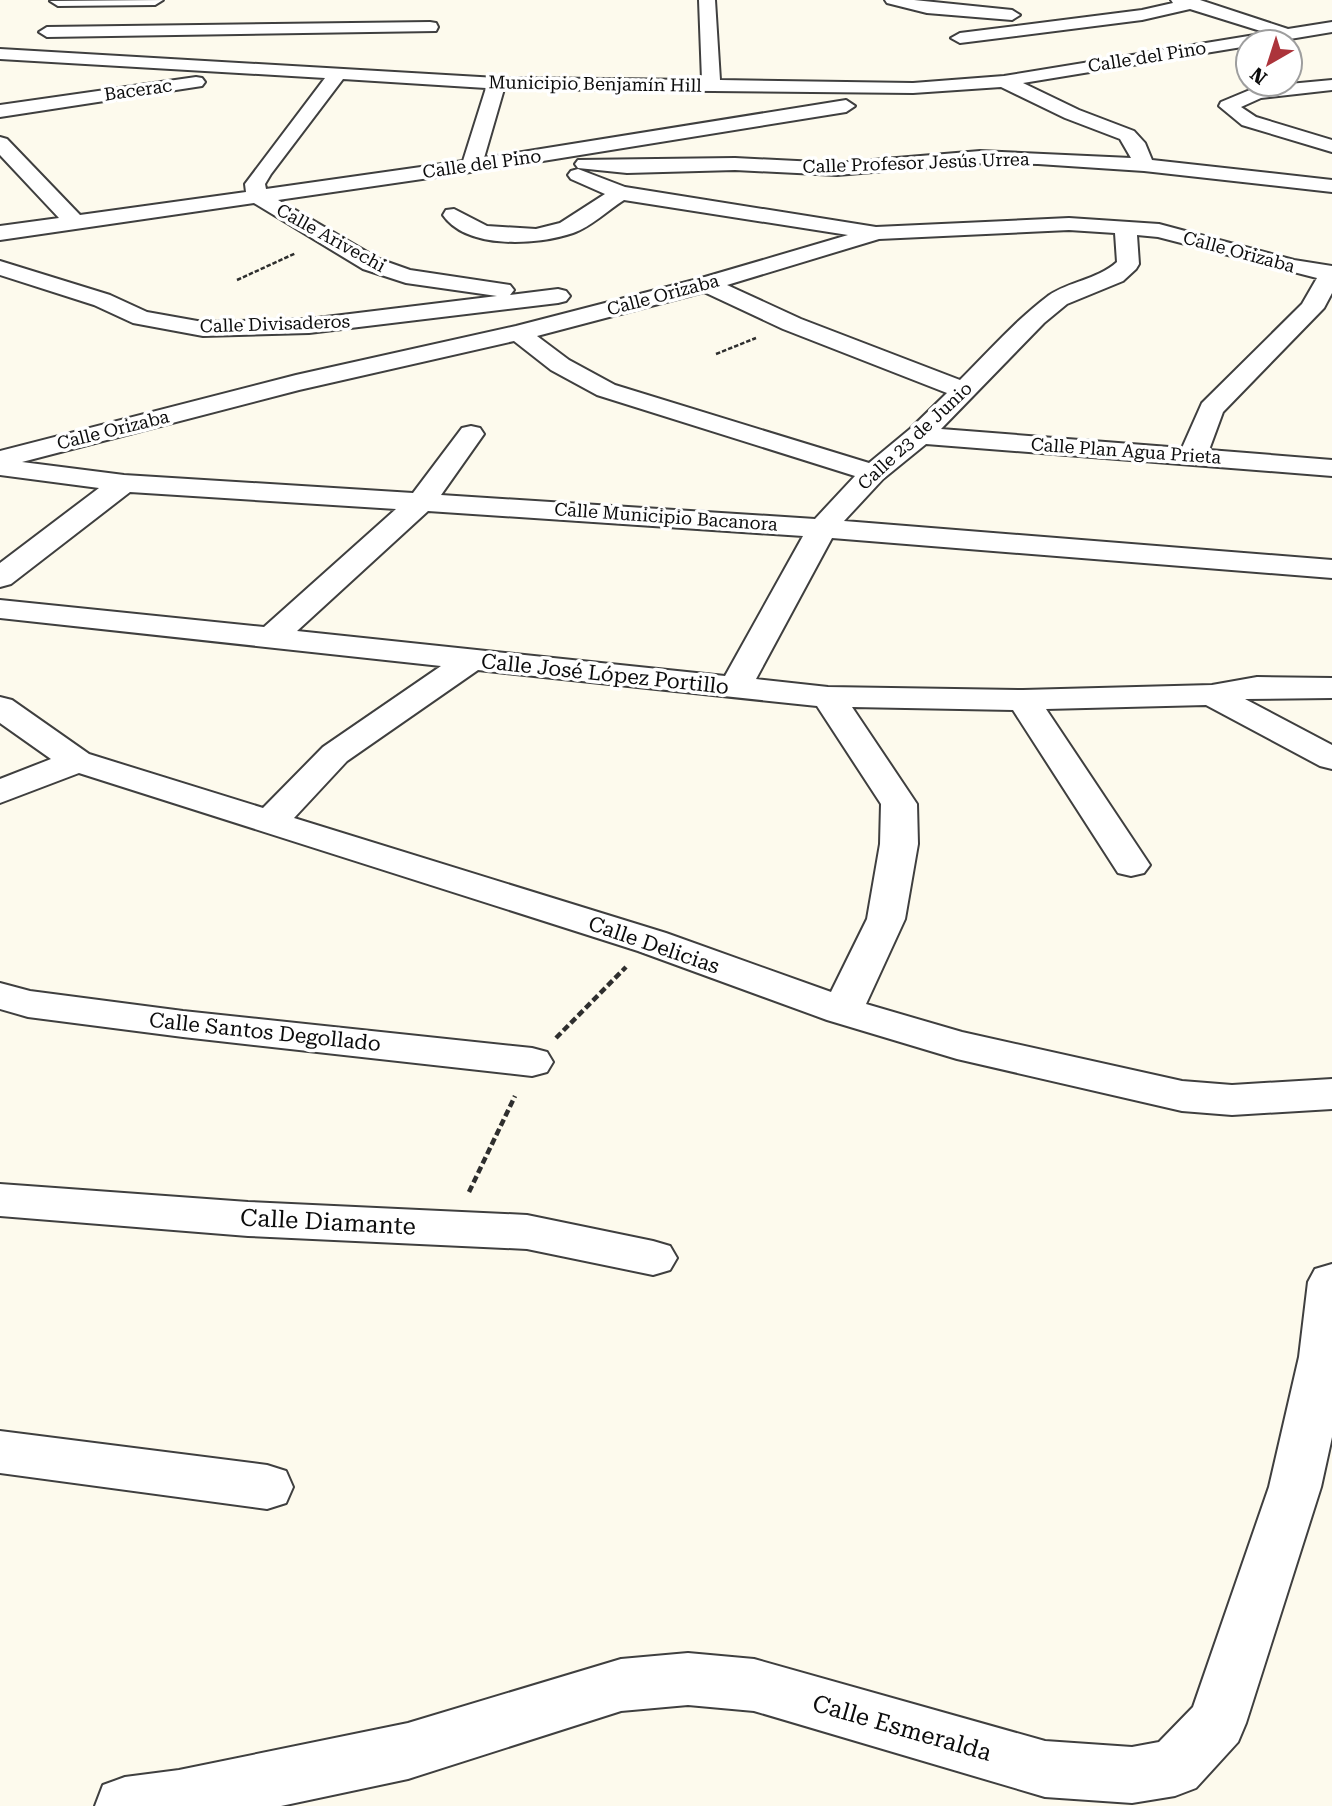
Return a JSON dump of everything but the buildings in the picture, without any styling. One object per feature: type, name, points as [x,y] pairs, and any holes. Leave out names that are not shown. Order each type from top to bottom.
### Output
[{"type":"street","points":[[7,54],[36,32],[58,1],[155,0]]},
{"type":"street","points":[[706,0],[711,87]]},
{"type":"street","points":[[893,0],[928,8],[1006,14],[1044,26]]},
{"type":"street","points":[[960,38],[1142,15],[1186,2],[1268,28]]},
{"type":"street","points":[[36,32],[430,27]]},
{"type":"street","name":"Calle del Pino","points":[[1304,31],[1332,27]]},
{"type":"street","name":"Calle del Pino","points":[[0,233],[518,159],[1234,43]]},
{"type":"street","points":[[7,54],[277,71]]},
{"type":"street","name":"Municipio Benjamín Hill","points":[[277,71],[423,73],[497,83],[913,88]]},
{"type":"street","name":"Bacerac","points":[[0,111],[277,71]]},
{"type":"street","name":"Calle Arivechi","points":[[340,73],[262,172],[255,184],[257,196],[371,264],[406,276],[558,296],[640,301]]},
{"type":"street","points":[[1004,81],[1072,114],[1127,135],[1135,143],[1144,165]]},
{"type":"street","points":[[472,165],[497,83]]},
{"type":"street","points":[[1332,85],[1257,93],[1228,106],[1249,121],[1332,146]]},
{"type":"street","name":"Calle del Pino","points":[[913,88],[962,86]]},
{"type":"street","points":[[0,143],[75,222]]},
{"type":"street","name":"Calle Profesor Jesús Urrea","points":[[542,155],[593,165],[627,167],[735,164],[837,169],[980,158],[1038,158],[1144,165],[1332,186]]},
{"type":"street","points":[[518,159],[582,176],[620,193],[877,233]]},
{"type":"street","points":[[454,215],[481,231],[536,236],[568,228],[620,193]]},
{"type":"street","name":"Calle Orizaba","points":[[0,459],[296,383],[519,333],[706,284],[877,233],[1069,224],[1126,227],[1159,231],[1292,267],[1331,274]]},
{"type":"street","name":"Calle 23 de Junio","points":[[735,687],[822,528],[873,473],[920,435],[1011,342],[1059,299],[1115,275],[1128,264],[1126,227]]},
{"type":"street","name":"Calle Divisaderos","points":[[0,268],[102,300],[142,318],[203,328],[309,326],[558,296]]},
{"type":"street","points":[[1193,455],[1211,409],[1322,311],[1331,274]]},
{"type":"street","points":[[706,284],[792,324],[965,391]]},
{"type":"street","points":[[519,333],[548,358],[575,376],[606,390],[873,473]]},
{"type":"street","points":[[271,638],[422,501],[471,434]]},
{"type":"street","name":"Calle Plan Agua Prieta","points":[[920,435],[1332,468]]},
{"type":"street","name":"Calle Municipio Bacanora","points":[[0,467],[124,483],[822,528],[1332,569]]},
{"type":"street","points":[[0,578],[124,483]]},
{"type":"street","name":"Calle José López Portillo","points":[[0,609],[469,661],[828,697],[1023,700],[1212,695],[1257,687],[1332,688]]},
{"type":"street","points":[[268,822],[335,754],[469,661]]},
{"type":"street","points":[[1212,695],[1332,759]]},
{"type":"street","points":[[828,697],[899,804],[900,844],[886,919],[842,1012]]},
{"type":"street","points":[[1023,700],[1131,865]]},
{"type":"street","name":"Calle Delicias","points":[[0,707],[77,761],[652,942],[842,1012],[957,1045],[1182,1096],[1232,1100],[1332,1094]]},
{"type":"street","points":[[0,792],[77,761]]},
{"type":"street","name":"Calle Santos Degollado","points":[[0,996],[28,1004],[183,1024],[531,1062]]},
{"type":"street","name":"Calle Diamante","points":[[0,1200],[248,1219],[527,1232],[653,1258]]},
{"type":"street","name":"Calle Esmeralda","points":[[125,1806],[179,1799],[408,1751],[621,1685],[688,1679],[754,1685],[1045,1769],[1132,1775],[1175,1768],[1217,1723],[1291,1500],[1324,1357],[1332,1282]]},
{"type":"street","points":[[0,1452],[267,1487]]},
{"type":"path","points":[[237,280],[328,239]]}]
